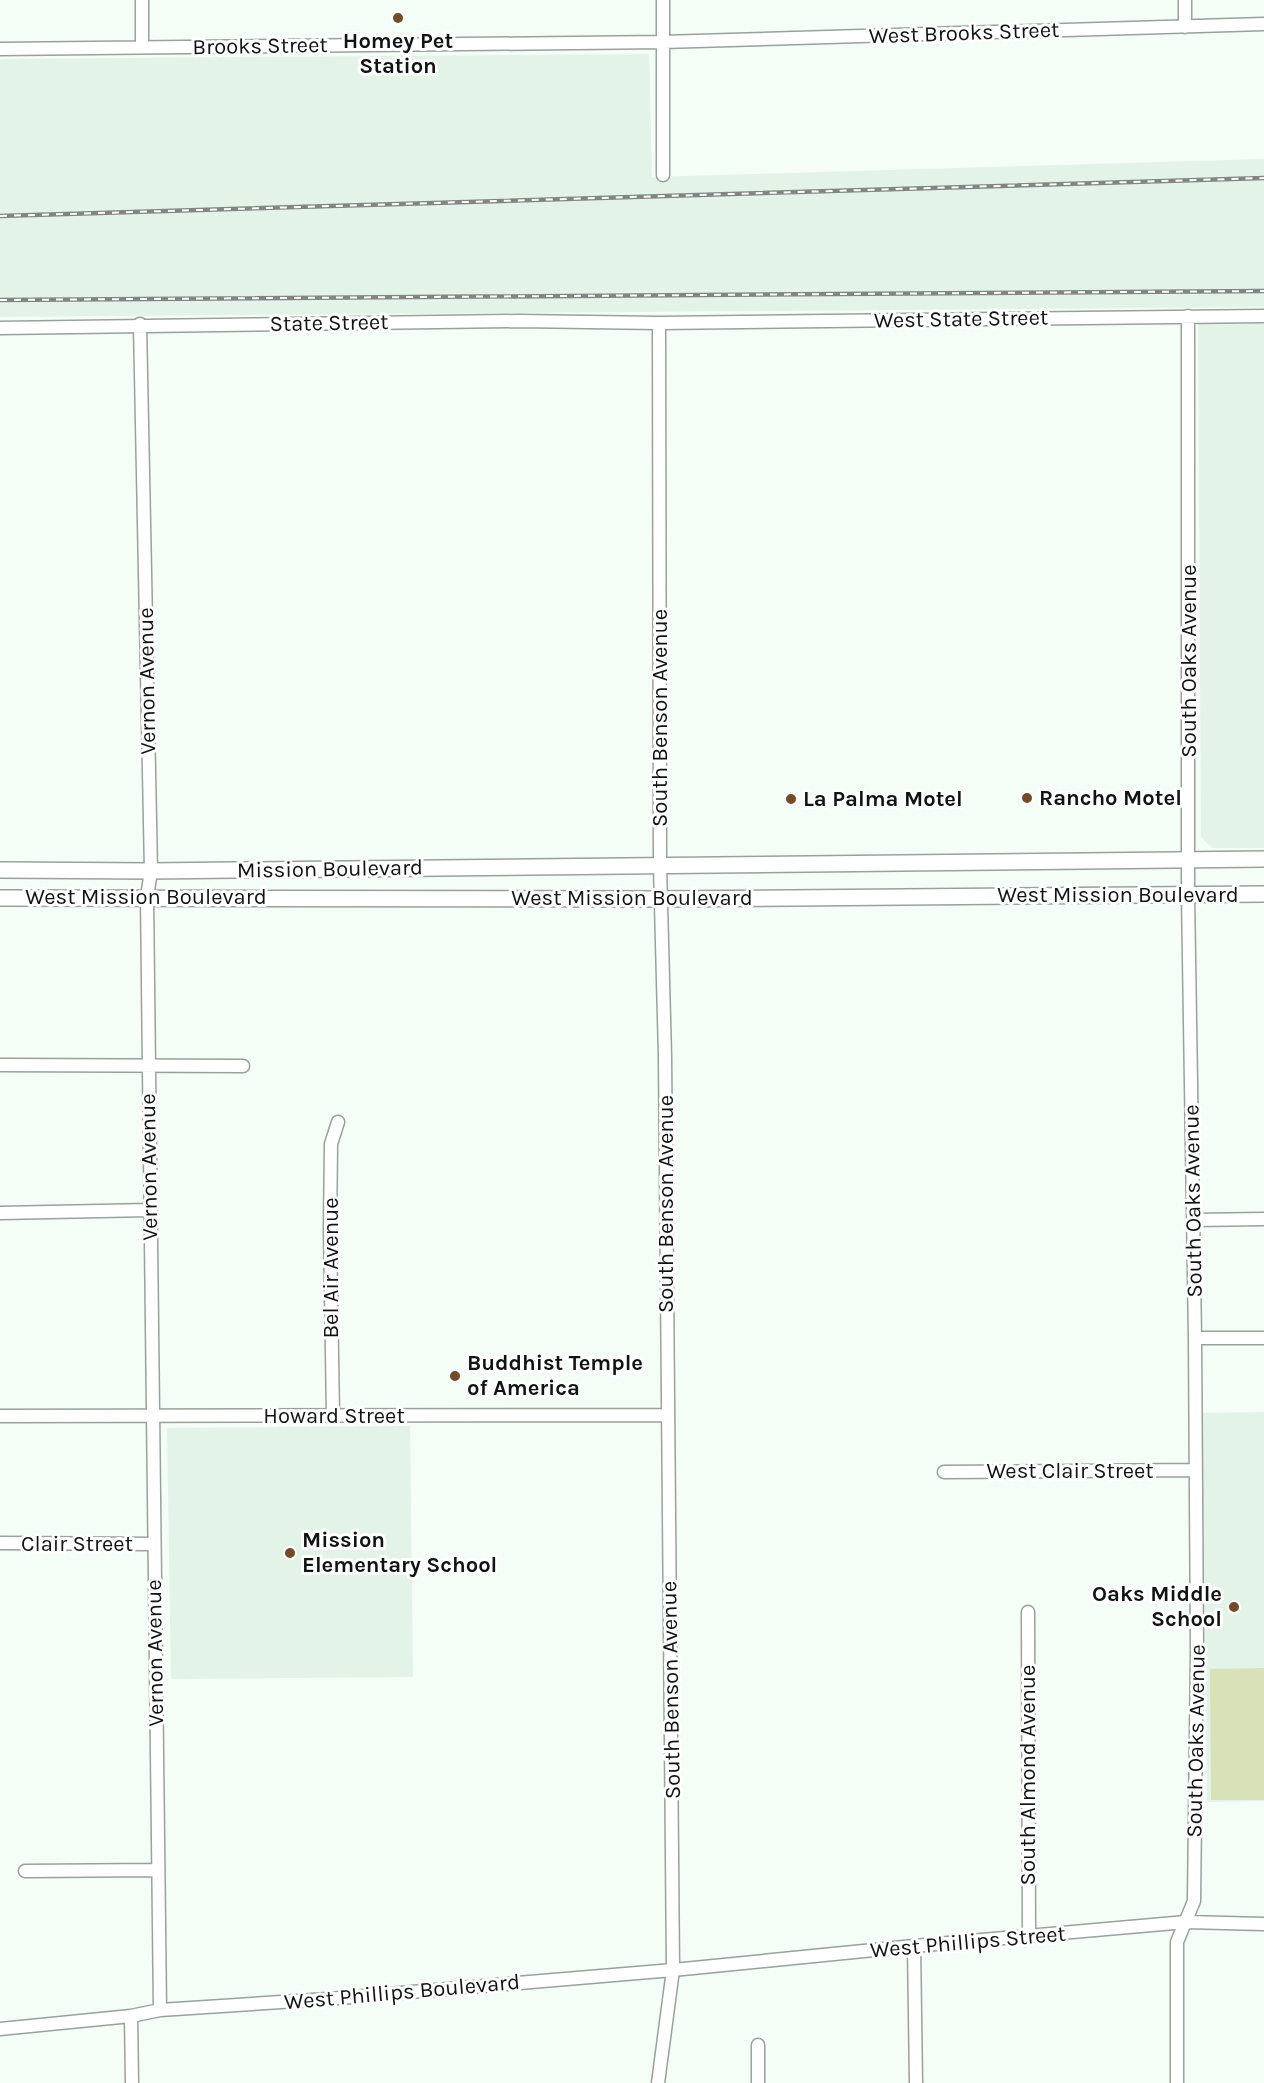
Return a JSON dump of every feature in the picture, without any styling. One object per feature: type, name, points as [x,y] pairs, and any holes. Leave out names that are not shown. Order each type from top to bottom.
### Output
[{"type":"main road","name":"West Mission Boulevard","points":[[660,866],[1264,860]]},
{"type":"main road","name":"Mission Boulevard","points":[[0,870],[151,871],[660,866]]},
{"type":"main road","name":"West Mission Boulevard","points":[[0,898],[660,899],[1264,894]]},
{"type":"street","points":[[142,0],[142,47]]},
{"type":"street","points":[[663,0],[663,175]]},
{"type":"street","points":[[1185,0],[1185,27]]},
{"type":"street","name":"West Brooks Street","points":[[663,42],[1264,24]]},
{"type":"street","name":"Brooks Street","points":[[0,49],[663,42]]},
{"type":"street","name":"South Oaks Avenue","points":[[1177,2083],[1177,1942],[1194,1901],[1197,1651],[1188,894],[1190,860],[1188,316]]},
{"type":"street","name":"West State Street","points":[[659,323],[1264,316]]},
{"type":"street","name":"State Street","points":[[0,328],[140,324],[518,321],[659,323]]},
{"type":"street","name":"South Benson Avenue","points":[[658,2083],[673,1970],[665,1056],[660,899],[659,323]]},
{"type":"street","name":"Vernon Avenue","points":[[140,324],[151,871],[147,897],[148,1065],[160,2010]]},
{"type":"street","points":[[0,1065],[243,1066]]},
{"type":"street","name":"Bel Air Avenue","points":[[333,1416],[330,1197],[331,1144],[338,1122]]},
{"type":"street","points":[[0,1213],[150,1210]]},
{"type":"street","points":[[1193,1220],[1264,1220]]},
{"type":"street","points":[[1195,1338],[1264,1338]]},
{"type":"street","name":"Howard Street","points":[[0,1416],[668,1415]]},
{"type":"street","name":"West Clair Street","points":[[944,1472],[1195,1470]]},
{"type":"street","name":"Clair Street","points":[[0,1543],[153,1544]]},
{"type":"street","name":"South Almond Avenue","points":[[1028,1612],[1029,1937]]},
{"type":"street","points":[[25,1871],[158,1870]]},
{"type":"street","name":"West Phillips Street","points":[[673,1970],[1186,1922],[1264,1924]]},
{"type":"street","points":[[914,1946],[915,2083]]},
{"type":"street","name":"West Phillips Boulevard","points":[[0,2029],[131,2016],[160,2010],[339,1998],[673,1970]]},
{"type":"street","points":[[131,2016],[132,2083]]},
{"type":"street","points":[[758,2045],[758,2083]]},
{"type":"shaded area","points":[[649,54],[652,177],[1264,159],[1264,307],[0,317],[0,59]]},
{"type":"shaded area","points":[[1198,324],[1264,324],[1264,848],[1212,848],[1201,837]]},
{"type":"shaded area","name":"Oaks Middle School","points":[[1264,1412],[1264,1801],[1207,1802],[1202,1413]]},
{"type":"shaded area","name":"Mission Elementary School","points":[[410,1426],[413,1677],[171,1679],[167,1428]]},
{"type":"green space","points":[[1264,1668],[1264,1800],[1211,1800],[1210,1669]]},
{"type":"railway","points":[[0,216],[1264,178]]},
{"type":"railway","points":[[0,300],[1264,291]]},
{"type":"place","name":"Homey Pet Station","points":[[398,18]]},
{"type":"place","name":"Rancho Motel","points":[[1027,798]]},
{"type":"place","name":"La Palma Motel","points":[[791,799]]},
{"type":"place","name":"Buddhist Temple of America","points":[[455,1376]]},
{"type":"place","name":"Mission Elementary School","points":[[290,1553]]},
{"type":"place","name":"Oaks Middle School","points":[[1234,1607]]}]
